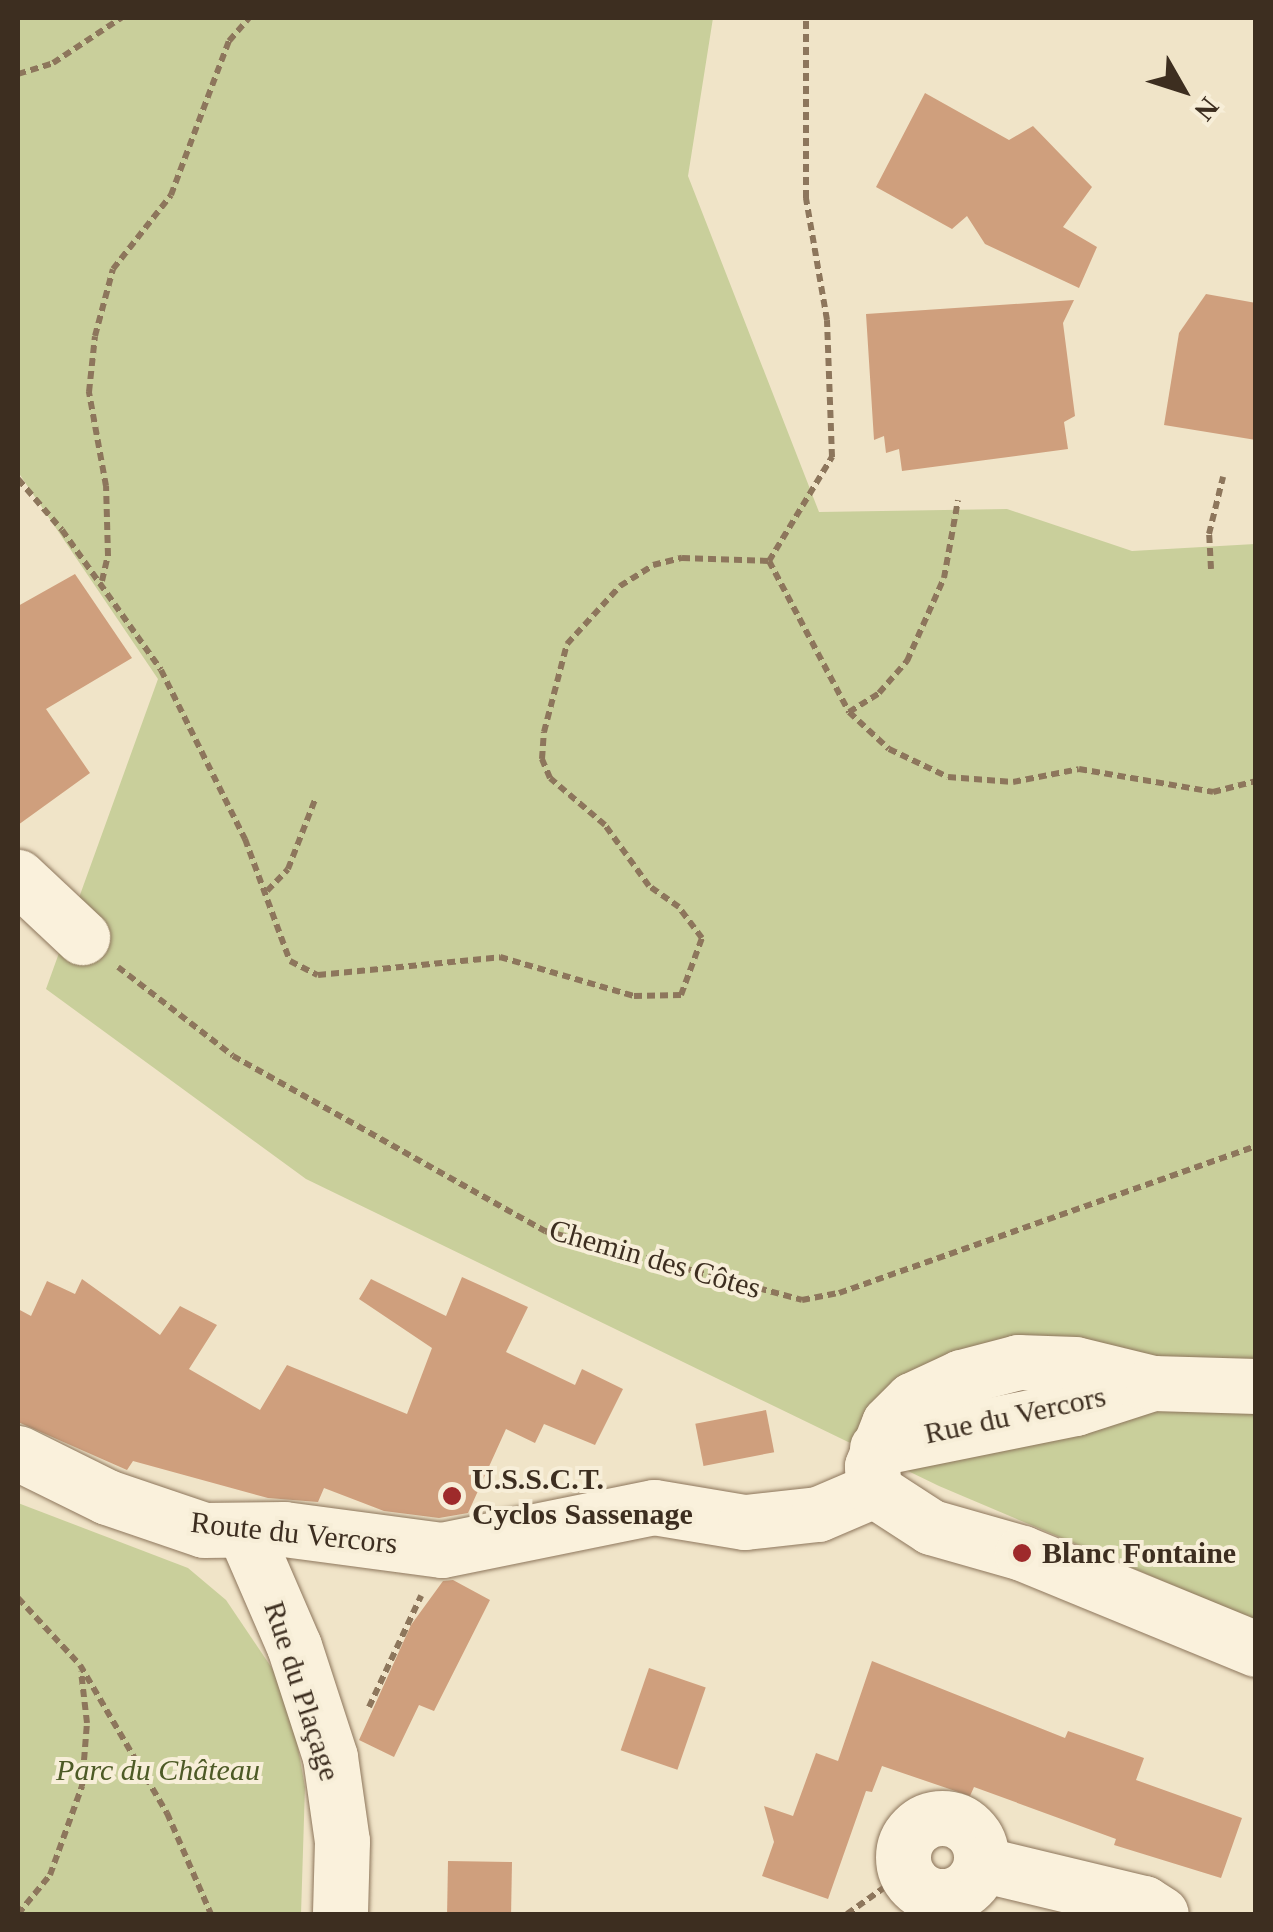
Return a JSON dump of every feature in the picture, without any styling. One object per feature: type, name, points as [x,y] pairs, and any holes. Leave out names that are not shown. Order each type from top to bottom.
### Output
[{"type":"street","points":[[18,877],[82,938]]},
{"type":"street","name":"Rue du Vercors","points":[[875,1469],[1153,1383],[1256,1386]]},
{"type":"street","name":"Route du Vercors","points":[[18,1453],[123,1502],[204,1530],[245,1533],[284,1529],[442,1550],[654,1507],[745,1522],[818,1514],[875,1469]]},
{"type":"street","points":[[875,1469],[900,1513],[931,1528],[1022,1553],[1256,1649]]},
{"type":"street","name":"Rue du Plaçage","points":[[245,1533],[294,1646],[330,1757],[342,1842],[340,1914]]},
{"type":"street","points":[[906,1872],[921,1891],[946,1896],[969,1886],[981,1864],[1144,1902],[1161,1914]]},
{"type":"path","points":[[18,74],[53,63],[121,18]]},
{"type":"path","points":[[101,582],[108,556],[106,486],[89,392],[95,336],[113,269],[171,195],[229,42],[249,18]]},
{"type":"path","points":[[769,561],[824,476],[836,418],[806,198],[806,18]]},
{"type":"path","points":[[1211,569],[1209,534],[1224,477]]},
{"type":"path","points":[[18,479],[101,582],[161,670],[266,892],[290,962],[318,975],[500,957],[634,996],[681,995],[702,938],[679,907],[649,886],[604,825],[550,778],[542,760],[552,684],[566,644],[620,586],[652,566],[714,554],[769,561]]},
{"type":"path","points":[[849,712],[879,693],[907,660],[944,578],[958,500]]},
{"type":"path","points":[[769,561],[849,712],[889,749],[948,776],[1014,782],[1079,769],[1213,792],[1256,781]]},
{"type":"path","points":[[266,892],[288,869],[316,797]]},
{"type":"path","name":"Chemin des Côtes","points":[[82,938],[233,1056],[546,1230],[802,1300],[840,1294],[1256,1146]]},
{"type":"path","points":[[330,1757],[360,1726],[442,1550]]},
{"type":"path","points":[[18,1598],[80,1665],[167,1813],[211,1914]]},
{"type":"path","points":[[18,1914],[50,1876],[82,1786],[87,1723],[80,1665]]},
{"type":"path","points":[[847,1914],[906,1872]]},
{"type":"green space","points":[[18,18],[713,18],[688,176],[819,512],[1007,509],[1132,551],[1255,544],[1255,1620],[939,1486],[306,1179],[46,989],[158,679],[18,472]]},
{"type":"green space","name":"Parc du Château","points":[[18,1503],[188,1568],[226,1600],[288,1692],[305,1787],[301,1914],[18,1914]]},
{"type":"building","points":[[925,93],[1009,140],[1033,126],[1092,187],[1063,227],[1097,247],[1079,288],[985,244],[967,216],[952,229],[876,187]]},
{"type":"building","points":[[1206,294],[1256,303],[1256,440],[1164,425],[1179,333]]},
{"type":"building","points":[[1074,300],[1063,323],[1075,416],[1064,422],[1068,449],[902,471],[899,449],[886,453],[884,436],[874,440],[866,314]]},
{"type":"building","points":[[75,574],[132,658],[46,709],[90,773],[18,825],[18,606]]},
{"type":"building","points":[[462,1277],[528,1307],[506,1352],[575,1385],[582,1369],[623,1389],[595,1445],[544,1424],[535,1443],[506,1429],[468,1513],[439,1518],[384,1511],[324,1488],[318,1502],[268,1498],[133,1461],[127,1470],[18,1422],[18,1309],[31,1316],[47,1281],[75,1294],[82,1279],[160,1335],[180,1306],[217,1325],[189,1369],[260,1410],[287,1365],[407,1414],[432,1348],[359,1299],[371,1279],[446,1316]]},
{"type":"building","points":[[766,1410],[774,1452],[704,1466],[695,1424]]},
{"type":"building","points":[[453,1580],[490,1600],[434,1711],[419,1705],[394,1757],[359,1740],[411,1625],[443,1581]]},
{"type":"building","points":[[872,1661],[1065,1738],[1068,1731],[1144,1758],[1136,1780],[1242,1818],[1221,1878],[1114,1845],[1116,1839],[974,1787],[970,1796],[882,1766],[872,1792],[866,1791],[828,1899],[762,1876],[774,1842],[764,1806],[793,1816],[816,1753],[838,1761]]},
{"type":"building","points":[[649,1668],[706,1688],[677,1770],[621,1750]]},
{"type":"building","points":[[448,1861],[512,1862],[511,1914],[447,1914]]},
{"type":"place","name":"U.S.S.C.T. Cyclos Sassenage","points":[[452,1496]]},
{"type":"place","name":"Blanc Fontaine","points":[[1022,1553]]}]
